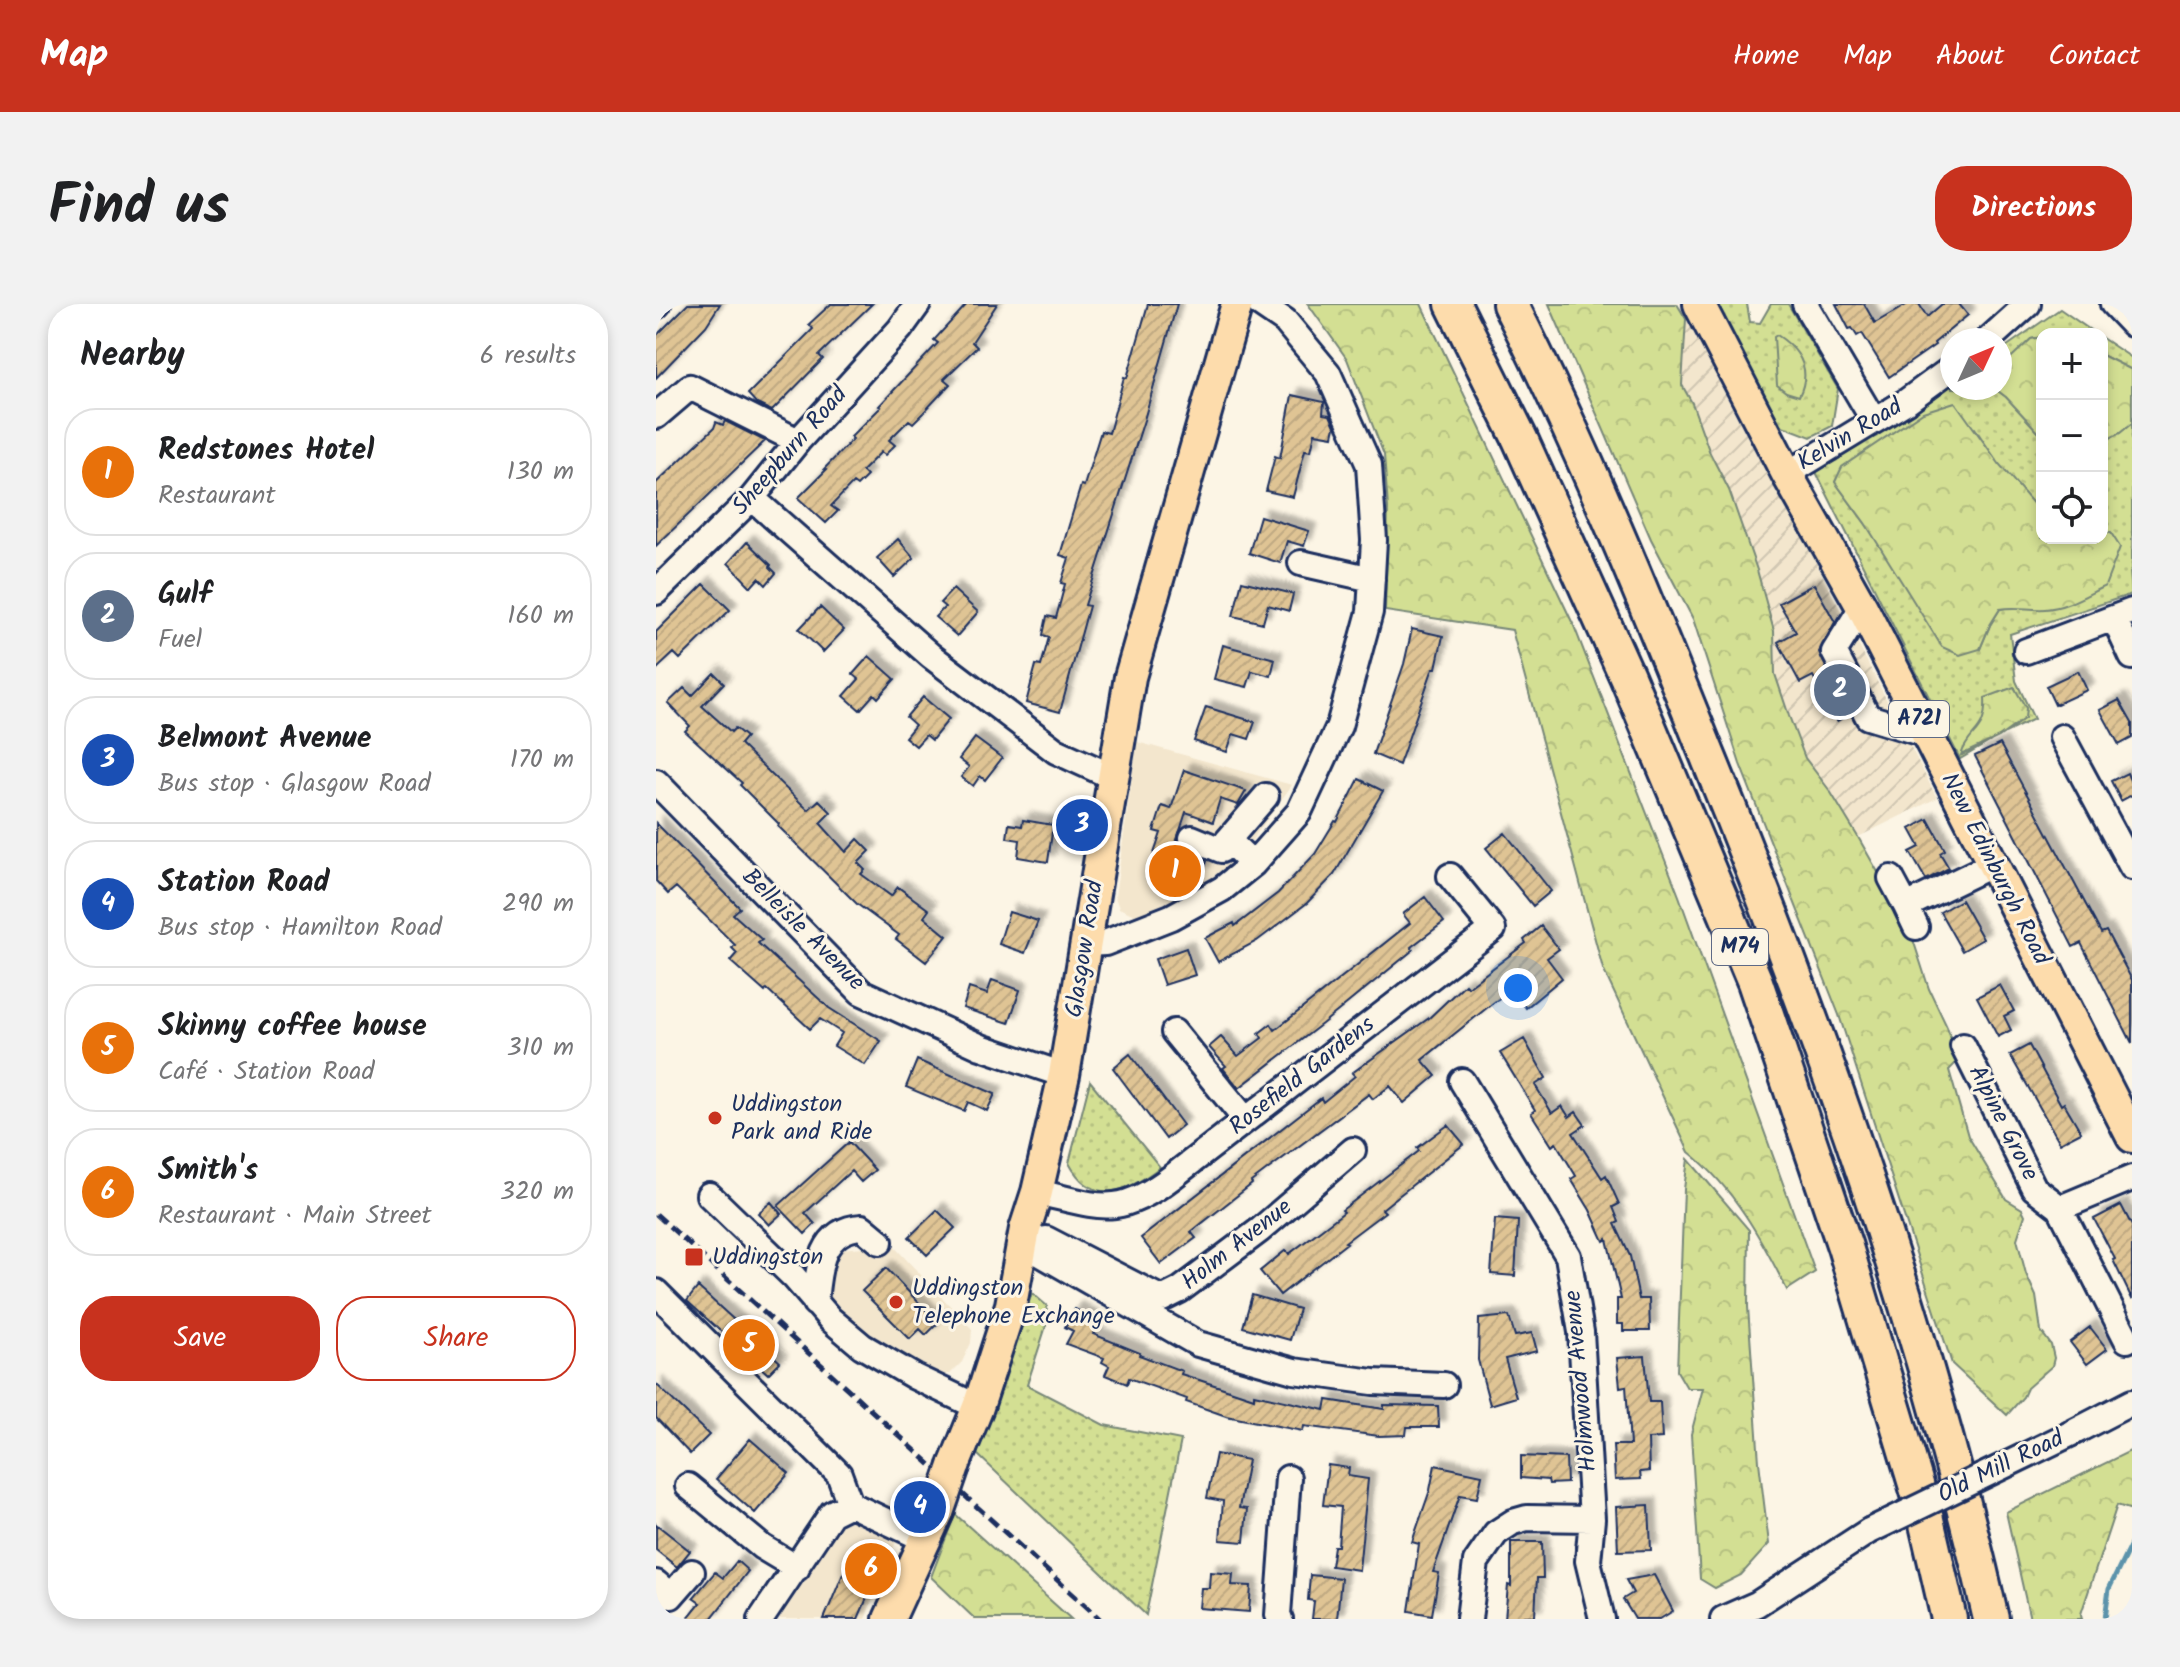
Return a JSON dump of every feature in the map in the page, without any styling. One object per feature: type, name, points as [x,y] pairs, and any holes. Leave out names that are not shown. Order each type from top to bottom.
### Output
[{"type":"highway","name":"M74","points":[[1453,304],[1520,439],[1615,649],[1755,982],[1845,1247],[1924,1511],[1949,1619]]},
{"type":"highway","name":"M74","points":[[1510,304],[1648,607],[1794,974],[1881,1225],[1968,1516],[1991,1619]]},
{"type":"main road","name":"Glasgow Road","points":[[889,1619],[939,1510],[978,1407],[1011,1305],[1024,1236],[1064,1075],[1130,677],[1237,304]]},
{"type":"main road","name":"New Edinburgh Road","points":[[1699,304],[1787,474],[1862,607],[2132,1137]]},
{"type":"street","name":"Sheepburn Road","points":[[656,592],[752,498],[798,441],[900,329],[918,304]]},
{"type":"street","points":[[1086,944],[1105,943],[1171,917],[1222,889],[1253,864],[1299,812],[1339,726],[1370,612],[1374,540],[1369,465],[1328,373],[1285,321],[1260,304]]},
{"type":"street","points":[[1805,304],[1874,421]]},
{"type":"street","points":[[2001,328],[2028,304]]},
{"type":"street","points":[[2113,304],[2132,324]]},
{"type":"street","name":"Kelvin Road","points":[[1787,474],[1940,376]]},
{"type":"street","points":[[656,416],[690,387],[798,441]]},
{"type":"street","points":[[752,498],[931,656],[1056,751],[1113,777]]},
{"type":"street","points":[[1301,563],[1372,579]]},
{"type":"street","points":[[1862,607],[1834,652],[1868,717],[1927,735]]},
{"type":"street","points":[[2026,651],[2123,615],[2132,657]]},
{"type":"street","points":[[2062,737],[2132,867]]},
{"type":"street","name":"Belleisle Avenue","points":[[656,782],[861,992],[981,1047],[1064,1075]]},
{"type":"street","points":[[1192,838],[1221,850],[1266,796]]},
{"type":"street","points":[[1228,840],[1253,864]]},
{"type":"street","points":[[1891,878],[1911,916],[1993,864]]},
{"type":"street","name":"Rosefield Gardens","points":[[1037,1192],[1110,1207],[1141,1199],[1493,929],[1450,876]]},
{"type":"street","points":[[1174,1032],[1245,1119]]},
{"type":"street","name":"Alpine Grove","points":[[1963,1046],[2034,1188],[2060,1208]]},
{"type":"street","name":"Holmwood Avenue","points":[[1462,1081],[1568,1256],[1581,1332],[1592,1519],[1588,1561],[1602,1619]]},
{"type":"street","name":"Holm Avenue","points":[[1024,1236],[1162,1299],[1180,1290],[1260,1230],[1353,1150]]},
{"type":"street","points":[[2127,1340],[2060,1208],[2132,1178]]},
{"type":"street","points":[[709,1195],[794,1277],[815,1303],[862,1346],[915,1377],[978,1407]]},
{"type":"street","points":[[815,1303],[819,1262],[830,1243],[842,1233],[862,1227],[880,1242]]},
{"type":"street","points":[[1024,1236],[1198,1344],[1294,1371],[1373,1382],[1444,1385]]},
{"type":"street","points":[[656,1292],[839,1474],[850,1504],[924,1539]]},
{"type":"street","name":"Old Mill Road","points":[[1723,1619],[1757,1604],[1869,1531],[2132,1402]]},
{"type":"street","points":[[1280,1619],[1288,1478]]},
{"type":"street","points":[[688,1486],[762,1547],[797,1568]]},
{"type":"street","points":[[761,1619],[832,1513],[850,1504]]},
{"type":"street","points":[[1469,1619],[1476,1562],[1496,1533],[1513,1522],[1527,1518],[1592,1519]]},
{"type":"street","points":[[661,1598],[692,1572]]},
{"type":"shaded area","points":[[1686,319],[1700,336],[1937,798],[1838,847],[1654,377],[1684,328]]},
{"type":"shaded area","points":[[1137,742],[1292,785],[1239,858],[1198,888],[1137,916],[1119,908],[1115,897]]},
{"type":"shaded area","points":[[886,1238],[972,1329],[971,1343],[962,1362],[950,1374],[931,1376],[850,1325],[827,1299],[829,1250],[875,1246]]},
{"type":"shaded area","points":[[861,1518],[898,1537],[865,1619],[763,1619],[835,1529]]},
{"type":"green space","points":[[1308,304],[1421,304],[1574,626],[1679,896],[1815,1272],[1787,1290],[1733,1198],[1689,1152],[1603,969],[1512,630],[1385,611],[1388,508],[1384,455],[1347,359]]},
{"type":"green space","points":[[1549,304],[1677,304],[1686,319],[1682,385],[1729,490],[1757,570],[1774,631],[1775,674],[1789,716],[1805,758],[1858,837],[1879,874],[1895,913],[1909,927],[1929,989],[1947,1027],[1958,1061],[1949,1070],[1968,1136],[2006,1199],[2022,1209],[2025,1215],[2017,1239],[2026,1274],[2036,1296],[2041,1331],[2051,1345],[2054,1358],[2052,1366],[2027,1388],[2007,1415],[1952,1364],[1839,1015],[1740,764],[1693,619],[1651,539]]},
{"type":"green space","points":[[1713,304],[1747,304],[1750,322],[1760,323],[1771,304],[1788,304],[1838,389],[1832,426],[1811,437],[1780,425]]},
{"type":"green space","points":[[2060,309],[2087,328],[2036,328],[2036,338],[2031,339],[2012,358],[2012,343]]},
{"type":"green space","points":[[1777,335],[1792,347],[1802,361],[1804,378],[1799,396],[1777,385],[1774,337]]},
{"type":"green space","points":[[2036,338],[2036,430],[2009,400],[2012,400],[2012,357]]},
{"type":"green space","points":[[2108,342],[2132,358],[2132,370],[2108,358]]},
{"type":"green space","points":[[2108,358],[2132,370],[2132,423],[2108,439]]},
{"type":"green space","points":[[1940,392],[1940,400],[2009,400],[2036,430],[2036,507],[1999,465],[1975,428],[1868,451],[1843,467],[1835,482],[1865,523],[1980,649],[2000,609],[2016,606],[2045,609],[2102,544],[2108,544],[2111,534],[2108,534],[2108,439],[2132,423],[2132,594],[2010,634],[2016,681],[2034,719],[2005,733],[2025,718],[2015,688],[2006,691],[1995,699],[1962,755],[1991,741],[1960,759],[1816,472]]},
{"type":"green space","points":[[1955,402],[2000,465],[2036,507],[2036,544],[2108,544],[2108,533],[2111,533],[2120,547],[2105,586],[2053,608],[2000,609],[1980,649],[1960,655],[1942,647],[1865,523],[1835,482],[1842,467],[1923,412]]},
{"type":"green space","points":[[2014,687],[2026,708],[2025,718],[1999,737],[1961,755],[1981,725],[1985,698]]},
{"type":"green space","points":[[1090,1081],[1160,1167],[1123,1189],[1100,1191],[1089,1186],[1069,1163]]},
{"type":"green space","points":[[1688,1159],[1749,1230],[1748,1307],[1759,1462],[1769,1544],[1741,1575],[1715,1588],[1700,1579],[1691,1434],[1703,1388],[1687,1388],[1677,1371],[1684,1189]]},
{"type":"green space","points":[[1032,1293],[1047,1306],[1046,1326],[1027,1385],[1104,1425],[1181,1440],[1146,1615],[977,1454]]},
{"type":"green space","points":[[2132,1450],[2132,1510],[2117,1505],[2081,1614],[2082,1619],[2030,1619],[2006,1512]]},
{"type":"green space","points":[[955,1514],[1071,1619],[975,1619],[931,1577]]},
{"type":"building","points":[[688,304],[720,304],[706,326],[656,378],[656,336]]},
{"type":"building","points":[[831,304],[872,304],[819,355],[823,359],[772,411],[757,404],[748,394],[813,329],[809,324]]},
{"type":"building","points":[[967,304],[997,304],[972,342],[977,347],[944,379],[950,384],[923,413],[913,423],[909,420],[889,440],[895,445],[885,455],[881,452],[862,471],[867,476],[857,486],[853,483],[831,506],[838,511],[826,523],[798,498],[938,343],[934,340]]},
{"type":"building","points":[[1148,304],[1177,304],[1085,605],[1089,606],[1060,712],[1026,703],[1036,665],[1041,666],[1049,637],[1043,635],[1047,616],[1056,618],[1065,584],[1061,583],[1069,558],[1060,555],[1081,485],[1084,486],[1101,431],[1109,433]]},
{"type":"building","points":[[1836,304],[1864,304],[1875,323],[1908,304],[1919,304],[1927,317],[1942,304],[1959,304],[1968,315],[1952,328],[1940,328],[1940,338],[1935,345],[1889,377],[1862,333],[1857,336],[1852,328],[1849,329]]},
{"type":"building","points":[[1292,395],[1324,402],[1323,414],[1330,415],[1335,426],[1333,436],[1315,433],[1311,451],[1305,450],[1293,497],[1266,491],[1275,456],[1280,458]]},
{"type":"building","points":[[725,421],[765,441],[656,546],[656,483],[714,428],[716,422],[723,425]]},
{"type":"building","points":[[1260,516],[1309,531],[1304,546],[1287,541],[1280,563],[1249,553]]},
{"type":"building","points":[[898,539],[914,558],[894,577],[877,558]]},
{"type":"building","points":[[747,542],[776,573],[766,585],[759,578],[751,587],[728,563]]},
{"type":"building","points":[[1242,581],[1293,594],[1289,611],[1268,605],[1263,623],[1233,616]]},
{"type":"building","points":[[704,584],[730,610],[680,659],[674,653],[656,670],[656,632]]},
{"type":"building","points":[[1814,584],[1835,622],[1819,652],[1849,714],[1837,721],[1813,676],[1800,683],[1778,642],[1796,632],[1779,603]]},
{"type":"building","points":[[953,589],[978,612],[957,636],[935,617],[945,607],[940,603]]},
{"type":"building","points":[[820,607],[844,630],[823,652],[799,629]]},
{"type":"building","points":[[1412,629],[1443,636],[1436,668],[1433,668],[1399,765],[1373,754],[1404,664]]},
{"type":"building","points":[[1223,645],[1275,659],[1271,676],[1252,671],[1247,687],[1214,679]]},
{"type":"building","points":[[869,656],[895,679],[878,698],[874,694],[860,710],[844,696],[859,679],[853,674]]},
{"type":"building","points":[[2078,671],[2087,690],[2055,705],[2046,686]]},
{"type":"building","points":[[714,673],[724,683],[702,706],[731,732],[735,728],[746,737],[740,744],[808,810],[819,800],[831,812],[820,823],[846,852],[858,839],[870,851],[858,863],[865,870],[861,874],[891,896],[898,887],[929,910],[924,917],[947,936],[926,962],[896,939],[899,935],[857,904],[778,826],[740,785],[742,783],[685,731],[690,726],[668,703],[684,688],[692,696]]},
{"type":"building","points":[[923,697],[949,719],[932,740],[926,735],[916,746],[905,737],[915,725],[906,717]]},
{"type":"building","points":[[2119,700],[2132,723],[2132,738],[2119,745],[2100,710]]},
{"type":"building","points":[[1206,707],[1255,722],[1249,739],[1233,734],[1227,752],[1194,741]]},
{"type":"building","points":[[975,738],[1002,758],[985,780],[980,776],[973,786],[961,777],[969,767],[959,759]]},
{"type":"building","points":[[2000,744],[2101,933],[2106,931],[2132,980],[2132,1043],[2081,943],[2073,947],[1975,756]]},
{"type":"building","points":[[1184,770],[1246,791],[1238,805],[1220,799],[1213,822],[1186,812],[1176,843],[1186,852],[1207,861],[1203,874],[1189,869],[1181,893],[1176,885],[1162,881],[1165,873],[1149,868],[1161,833],[1154,831],[1162,806],[1171,809]]},
{"type":"building","points":[[2127,773],[2132,795],[2121,801],[2111,781]]},
{"type":"building","points":[[1359,779],[1383,791],[1334,875],[1307,903],[1257,941],[1218,962],[1205,938],[1234,923],[1235,926],[1278,893],[1315,854],[1337,822]]},
{"type":"building","points":[[1928,819],[1945,850],[1940,853],[1949,868],[1926,880],[1910,852],[1920,847],[1910,829]]},
{"type":"building","points":[[1023,820],[1053,825],[1048,862],[1018,857],[1020,840],[1007,838],[1009,824],[1022,826]]},
{"type":"building","points":[[656,823],[740,908],[733,914],[762,940],[758,943],[829,1008],[881,1041],[865,1065],[834,1046],[842,1033],[820,1019],[810,1029],[767,989],[765,992],[730,961],[737,953],[732,948],[735,945],[676,887],[668,894],[656,881]]},
{"type":"building","points":[[1505,833],[1551,891],[1533,906],[1486,848]]},
{"type":"building","points":[[1425,897],[1444,922],[1322,1024],[1239,1088],[1223,1068],[1226,1066],[1209,1047],[1221,1037],[1238,1056],[1262,1038],[1259,1033],[1271,1024],[1275,1030],[1410,923],[1403,914]]},
{"type":"building","points":[[1961,900],[1983,939],[1962,951],[1940,912]]},
{"type":"building","points":[[1009,912],[1038,921],[1025,953],[999,944]]},
{"type":"building","points":[[1541,926],[1559,949],[1547,958],[1562,978],[1526,1008],[1512,990],[1493,1003],[1422,1060],[1436,1076],[1404,1103],[1390,1086],[1373,1099],[1369,1094],[1251,1182],[1191,1232],[1196,1238],[1161,1264],[1141,1238],[1321,1098],[1323,1102],[1355,1076],[1352,1073],[1429,1018],[1465,984],[1468,987],[1526,943],[1524,940]]},
{"type":"building","points":[[1186,948],[1195,975],[1164,985],[1155,959]]},
{"type":"building","points":[[992,980],[1020,990],[1009,1023],[963,1008],[969,988],[987,994]]},
{"type":"building","points":[[2000,985],[2014,1011],[2004,1016],[2011,1030],[1998,1037],[1977,997]]},
{"type":"building","points":[[1524,1039],[1546,1078],[1535,1085],[1552,1113],[1562,1106],[1569,1117],[1576,1112],[1585,1125],[1573,1133],[1602,1178],[1606,1175],[1619,1204],[1613,1207],[1619,1222],[1615,1224],[1630,1256],[1639,1299],[1649,1299],[1650,1331],[1623,1331],[1623,1324],[1617,1324],[1617,1299],[1621,1299],[1607,1239],[1604,1241],[1571,1179],[1576,1176],[1556,1143],[1552,1146],[1531,1113],[1535,1110],[1500,1053]]},
{"type":"building","points":[[2029,1045],[2061,1105],[2064,1103],[2081,1132],[2060,1143],[2010,1055]]},
{"type":"building","points":[[1130,1054],[1183,1125],[1166,1139],[1113,1068]]},
{"type":"building","points":[[917,1060],[995,1094],[987,1111],[968,1102],[964,1111],[906,1087]]},
{"type":"building","points":[[1448,1125],[1464,1144],[1382,1209],[1385,1212],[1280,1295],[1260,1271],[1286,1250],[1289,1254],[1344,1212],[1342,1210]]},
{"type":"building","points":[[849,1142],[875,1170],[861,1182],[851,1171],[805,1213],[815,1224],[805,1234],[778,1206]]},
{"type":"building","points":[[771,1202],[781,1214],[769,1225],[758,1213]]},
{"type":"building","points":[[2121,1205],[2132,1226],[2132,1299],[2094,1219]]},
{"type":"building","points":[[937,1210],[955,1228],[927,1255],[909,1237]]},
{"type":"building","points":[[1495,1219],[1518,1221],[1515,1276],[1491,1274]]},
{"type":"building","name":"Uddingston Telephone Exchange","points":[[886,1268],[938,1323],[926,1335],[920,1329],[910,1339],[862,1291]]},
{"type":"building","points":[[698,1287],[780,1362],[768,1374],[687,1301]]},
{"type":"building","points":[[1252,1295],[1299,1309],[1290,1340],[1243,1327]]},
{"type":"building","points":[[1075,1309],[1099,1322],[1093,1334],[1182,1371],[1181,1374],[1254,1398],[1254,1394],[1325,1410],[1327,1400],[1384,1409],[1384,1405],[1438,1406],[1439,1427],[1407,1427],[1406,1435],[1379,1436],[1304,1426],[1303,1431],[1226,1416],[1129,1378],[1127,1384],[1105,1375],[1109,1366],[1102,1362],[1104,1358],[1066,1344],[1073,1331],[1065,1327]]},
{"type":"building","points":[[1509,1316],[1515,1336],[1532,1333],[1537,1351],[1505,1359],[1516,1397],[1490,1405],[1478,1360],[1479,1319]]},
{"type":"building","points":[[2090,1327],[2107,1349],[2087,1364],[2070,1342]]},
{"type":"building","points":[[1645,1356],[1649,1402],[1660,1402],[1662,1438],[1648,1439],[1649,1471],[1640,1472],[1641,1479],[1615,1480],[1613,1445],[1630,1445],[1626,1386],[1620,1387],[1617,1358]]},
{"type":"building","points":[[656,1384],[709,1435],[690,1454],[656,1418]]},
{"type":"building","points":[[750,1439],[789,1473],[755,1513],[716,1479]]},
{"type":"building","points":[[1216,1454],[1248,1460],[1239,1508],[1247,1509],[1244,1542],[1220,1540],[1223,1501],[1207,1498]]},
{"type":"building","points":[[1521,1456],[1566,1458],[1567,1483],[1549,1484],[1548,1480],[1521,1478]]},
{"type":"building","points":[[1328,1465],[1349,1468],[1348,1476],[1368,1479],[1359,1570],[1331,1566],[1334,1546],[1338,1546],[1341,1507],[1323,1505]]},
{"type":"building","points":[[1435,1465],[1482,1475],[1477,1498],[1460,1495],[1433,1572],[1439,1573],[1432,1615],[1409,1611],[1419,1544],[1412,1542]]},
{"type":"building","points":[[1649,1505],[1651,1550],[1618,1551],[1616,1507]]},
{"type":"building","points":[[656,1524],[690,1551],[677,1567],[656,1550]]},
{"type":"building","points":[[1511,1542],[1542,1542],[1543,1578],[1537,1578],[1535,1616],[1524,1616],[1524,1619],[1505,1619],[1508,1585],[1511,1586]]},
{"type":"building","points":[[853,1550],[882,1561],[873,1584],[858,1619],[824,1619]]},
{"type":"building","points":[[737,1561],[748,1571],[711,1619],[687,1619],[700,1603],[693,1598],[715,1572],[723,1578]]},
{"type":"building","points":[[1210,1572],[1233,1574],[1232,1585],[1251,1586],[1249,1612],[1199,1608],[1201,1588],[1209,1588]]},
{"type":"building","points":[[1310,1575],[1341,1578],[1337,1619],[1312,1619],[1314,1601],[1308,1600]]},
{"type":"building","points":[[1654,1575],[1673,1611],[1660,1619],[1635,1619],[1623,1599],[1633,1593],[1626,1580]]},
{"type":"waterway","points":[[2105,1619],[2109,1589],[2132,1542]]},
{"type":"railway","points":[[656,1214],[1100,1619]]},
{"type":"place","name":"Gulf","points":[[1840,690]]},
{"type":"place","name":"Belmont Avenue","points":[[1082,825]]},
{"type":"place","name":"Redstones Hotel","points":[[1175,871]]},
{"type":"place","name":"Uddingston Park and Ride","points":[[715,1118]]},
{"type":"place","name":"Uddingston","points":[[694,1257]]},
{"type":"place","name":"Uddingston Telephone Exchange","points":[[896,1302]]},
{"type":"place","name":"Skinny coffee house","points":[[749,1345]]},
{"type":"place","name":"Station Road","points":[[920,1507]]},
{"type":"place","name":"Smith's","points":[[871,1569]]}]
